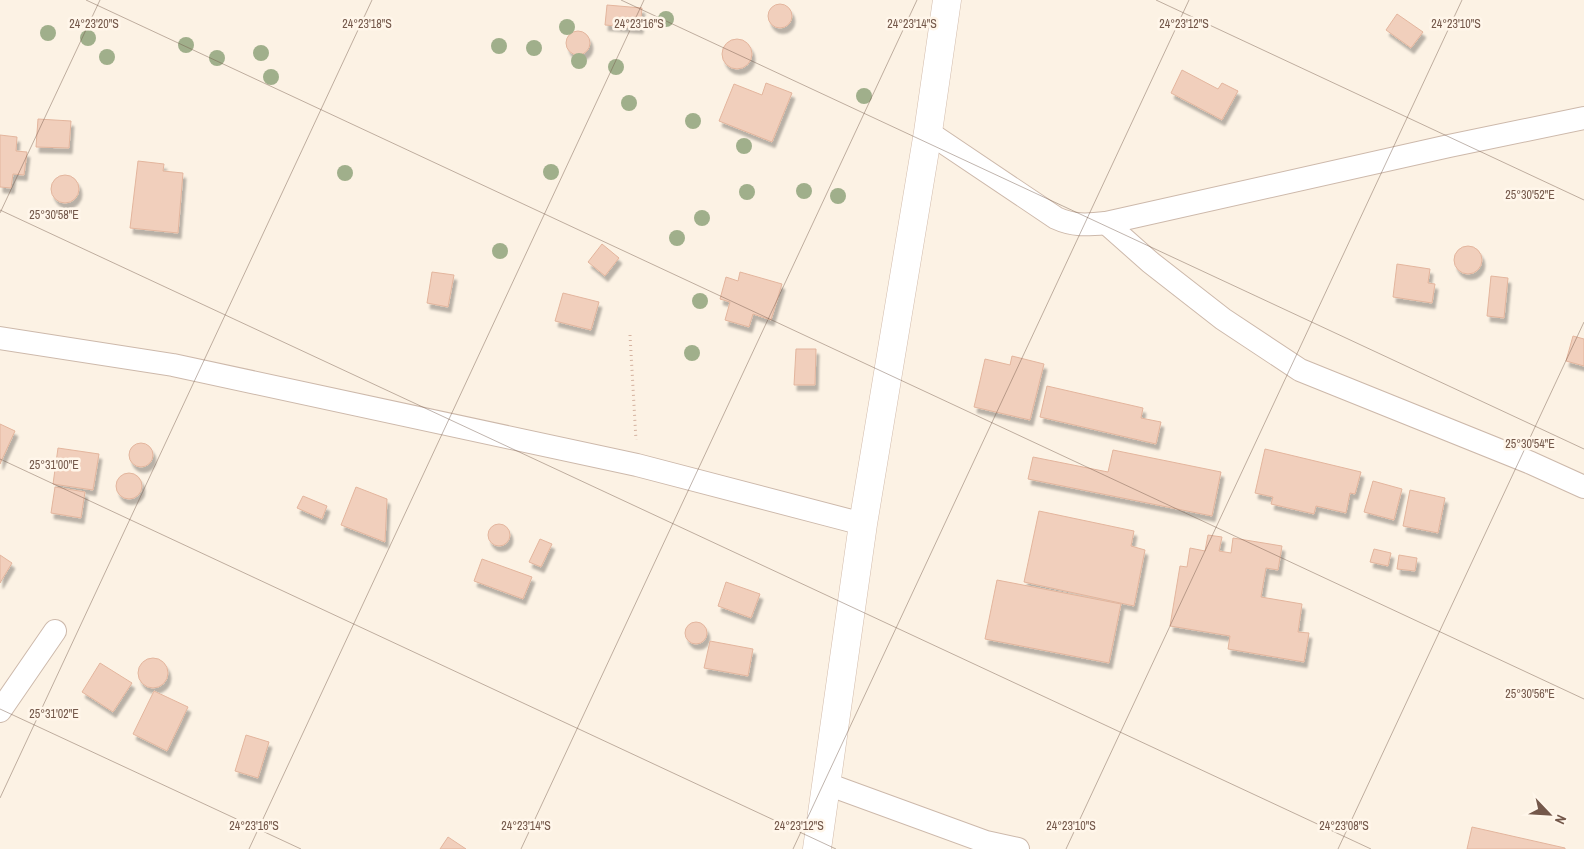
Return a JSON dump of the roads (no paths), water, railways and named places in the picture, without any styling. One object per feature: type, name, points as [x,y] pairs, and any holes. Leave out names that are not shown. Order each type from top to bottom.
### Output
[{"type":"street","points":[[817,849],[863,524],[928,132],[947,0]]},
{"type":"street","points":[[928,132],[1056,218],[1070,225],[1106,223],[1449,146],[1584,118]]},
{"type":"street","points":[[1106,223],[1150,262],[1223,319],[1300,370],[1531,463],[1584,487]]},
{"type":"street","points":[[0,338],[172,365],[637,465],[863,524]]},
{"type":"street","points":[[0,711],[55,631]]},
{"type":"street","points":[[827,784],[986,842],[1018,849]]}]
